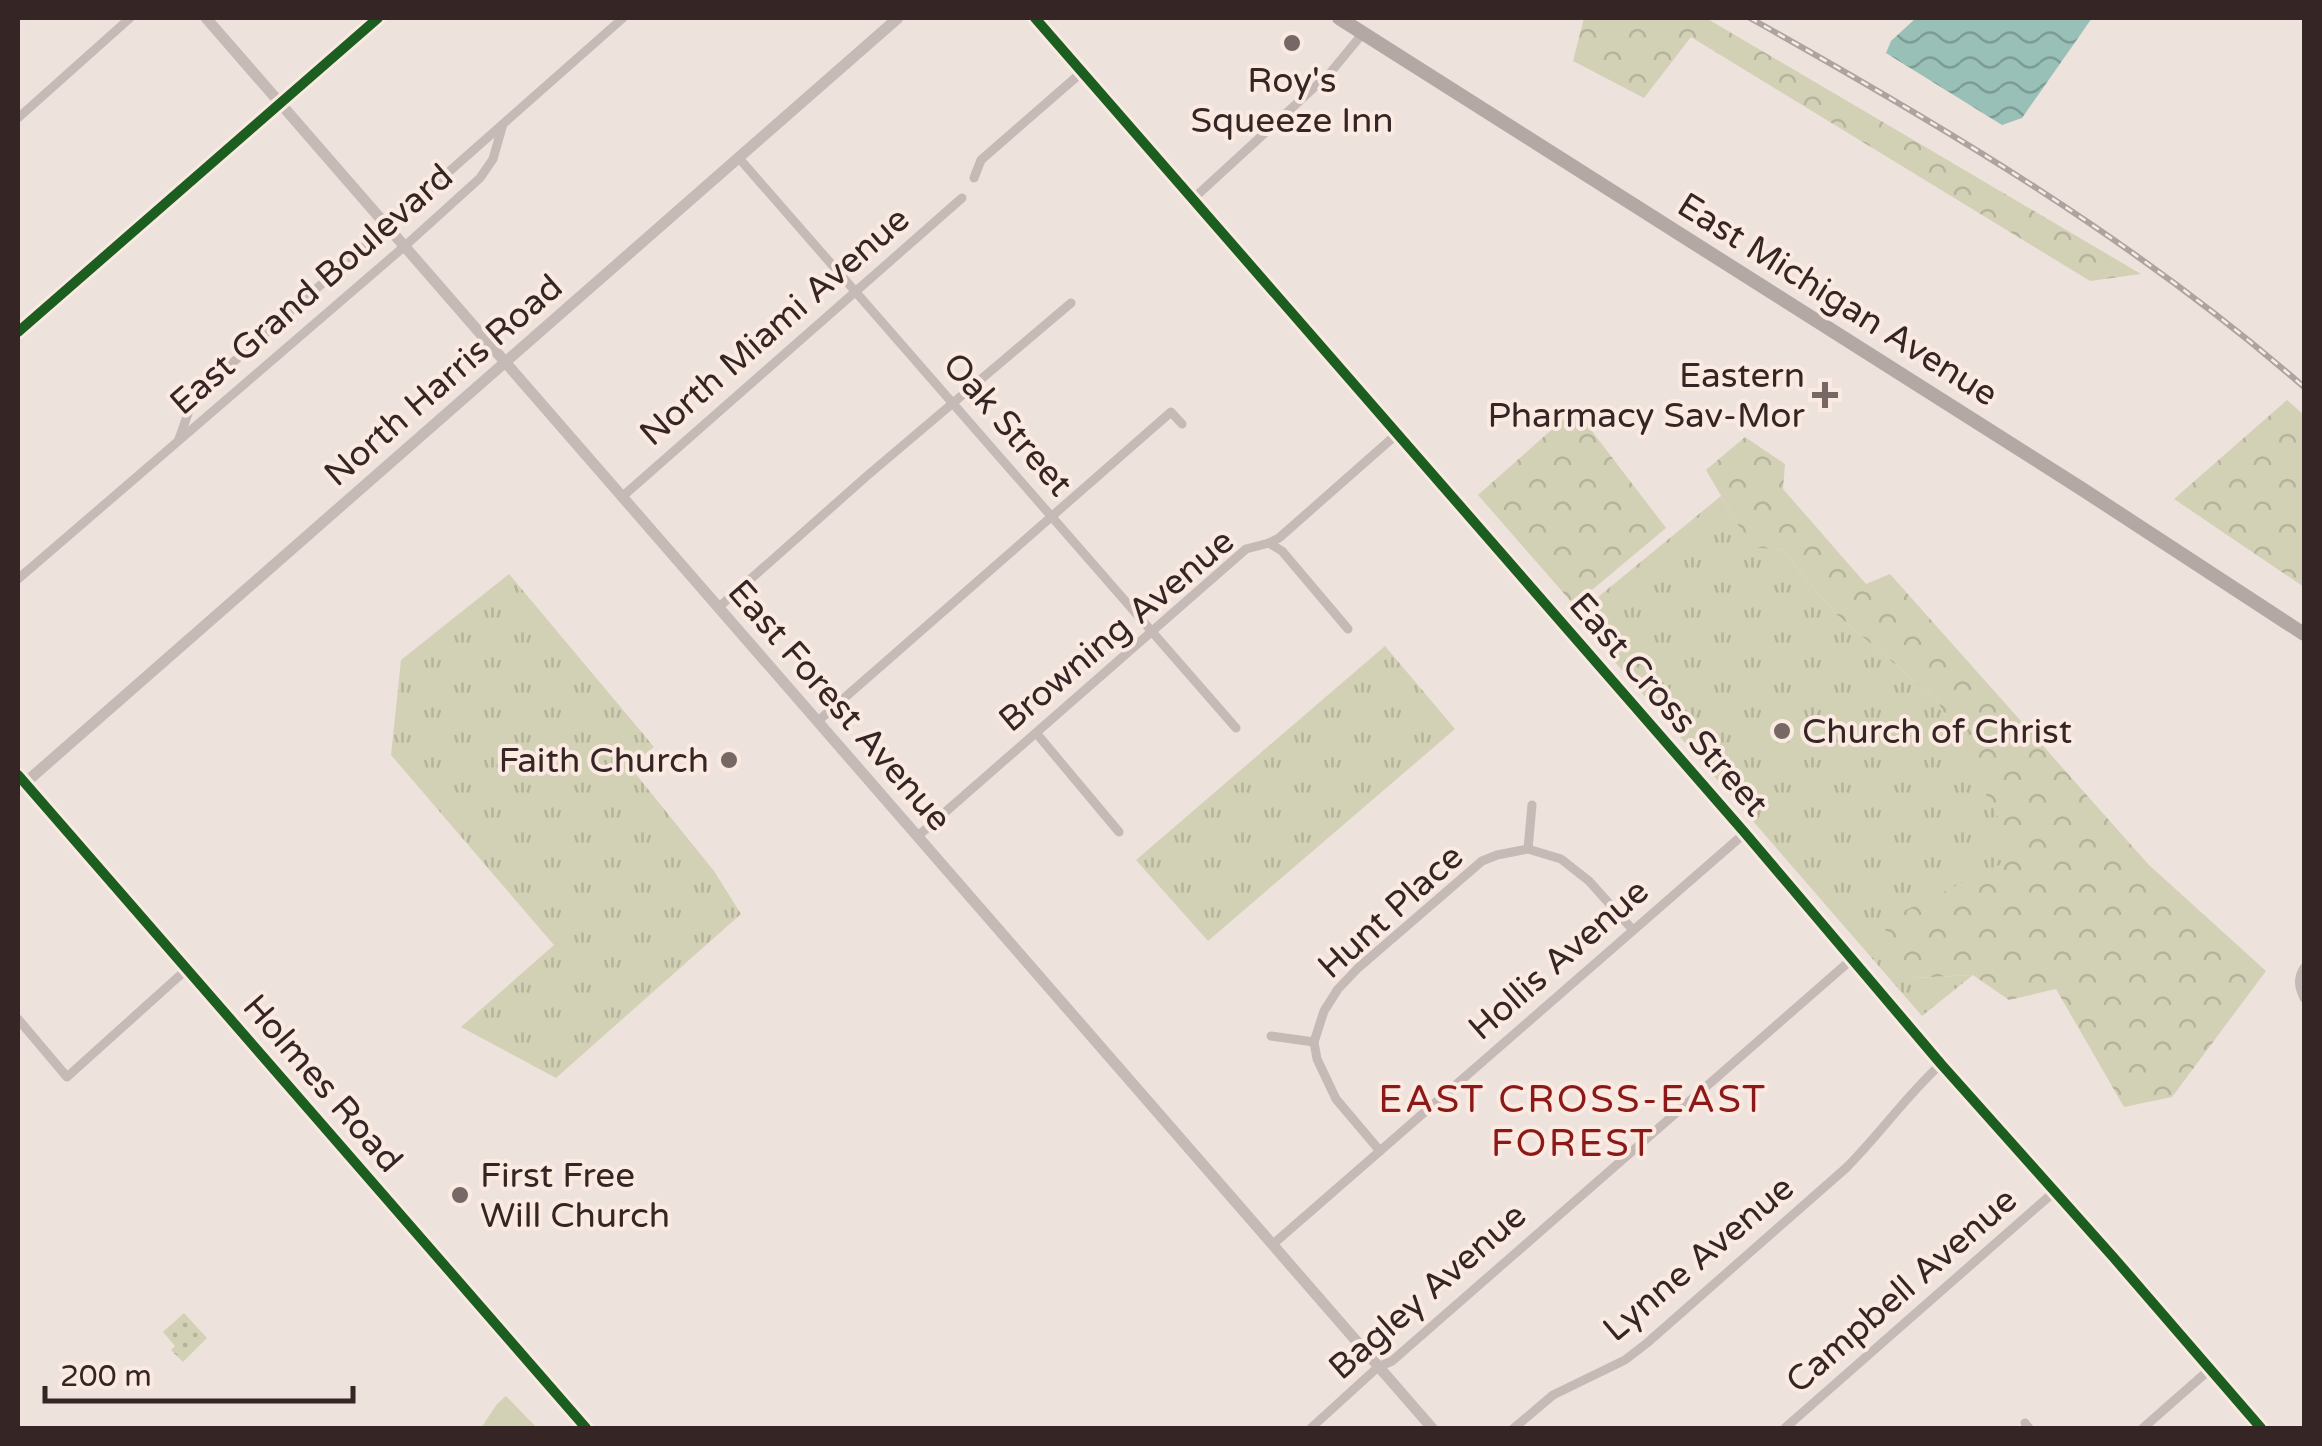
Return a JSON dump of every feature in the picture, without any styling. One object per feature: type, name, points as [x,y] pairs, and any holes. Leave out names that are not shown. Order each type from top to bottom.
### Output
[{"type":"main road","points":[[18,332],[378,18]]},
{"type":"main road","name":"East Michigan Avenue","points":[[1338,18],[2304,634]]},
{"type":"main road","name":"Holmes Road","points":[[21,779],[586,1428]]},
{"type":"street","points":[[18,118],[130,18]]},
{"type":"street","name":"East Forest Avenue","points":[[206,18],[1432,1428]]},
{"type":"street","name":"East Grand Boulevard","points":[[179,441],[192,405],[204,388],[624,18]]},
{"type":"street","name":"North Harris Road","points":[[21,779],[898,18]]},
{"type":"street","name":"East Cross Street","points":[[1035,18],[2261,1428]]},
{"type":"street","points":[[1194,198],[1330,73],[1363,33]]},
{"type":"street","points":[[974,178],[982,160],[1082,72]]},
{"type":"street","name":"East Grand Boulevard","points":[[18,579],[480,178],[493,159],[503,124]]},
{"type":"street","name":"Oak Street","points":[[738,157],[1236,728]]},
{"type":"street","name":"North Miami Avenue","points":[[623,496],[962,198]]},
{"type":"street","points":[[718,608],[1071,303]]},
{"type":"street","points":[[818,720],[1052,516],[1168,408],[1182,424]]},
{"type":"street","name":"Browning Avenue","points":[[918,835],[1246,549],[1279,538],[1398,434]]},
{"type":"street","points":[[1269,544],[1282,551],[1348,629]]},
{"type":"street","points":[[1037,734],[1119,832]]},
{"type":"street","points":[[1532,806],[1528,849],[1561,859],[1576,869],[1632,929]]},
{"type":"street","name":"Hollis Avenue","points":[[1272,1246],[1745,833]]},
{"type":"street","name":"Hunt Place","points":[[1314,1042],[1331,1000],[1358,968],[1482,862],[1528,849]]},
{"type":"street","name":"Bagley Avenue","points":[[1311,1428],[1378,1367],[1392,1362],[1852,960]]},
{"type":"street","points":[[2304,968],[2299,975],[2299,987],[2304,998]]},
{"type":"street","points":[[18,1019],[68,1076],[187,969]]},
{"type":"street","points":[[1271,1036],[1314,1042],[1336,1100],[1380,1151]]},
{"type":"street","name":"Lynne Avenue","points":[[1514,1428],[1553,1395],[1625,1360],[1647,1343],[1846,1168],[1914,1089],[1941,1064]]},
{"type":"street","name":"Campbell Avenue","points":[[1785,1428],[2054,1192]]},
{"type":"street","points":[[2143,1428],[2210,1370]]},
{"type":"green space","points":[[1584,18],[1706,18],[2141,274],[2090,281],[1691,37],[1644,98],[1573,61]]},
{"type":"green space","points":[[2287,400],[2304,415],[2304,587],[2174,499]]},
{"type":"green space","points":[[1575,409],[1666,528],[1574,605],[1478,495]]},
{"type":"green space","points":[[1745,437],[1785,464],[1783,489],[1866,584],[1890,574],[2149,865],[2266,971],[2172,1097],[2124,1107],[2056,989],[2009,1000],[1973,975],[1912,978],[1881,922],[2018,856],[1937,700],[1836,614],[1782,550],[1751,547],[1706,470]]},
{"type":"green space","points":[[1721,496],[1751,546],[1782,550],[1836,614],[1937,700],[2019,856],[1912,978],[1973,975],[1922,1016],[1575,616]]},
{"type":"green space","points":[[509,574],[654,747],[630,767],[714,871],[741,914],[556,1078],[461,1027],[554,945],[391,755],[401,660]]},
{"type":"green space","points":[[1385,646],[1455,729],[1208,941],[1136,860]]},
{"type":"green space","points":[[184,1313],[207,1338],[183,1362],[171,1350],[175,1346],[163,1332]]},
{"type":"green space","points":[[506,1396],[537,1428],[481,1428]]},
{"type":"water","points":[[1916,18],[2092,18],[2022,118],[2002,125],[1886,53],[1891,41]]},
{"type":"railway","points":[[1750,18],[2037,188],[2174,283],[2304,387]]},
{"type":"cycle path","points":[[18,332],[378,18]]},
{"type":"cycle path","points":[[1035,18],[2261,1428]]},
{"type":"cycle path","points":[[18,775],[586,1428]]},
{"type":"place","name":"Roy's Squeeze Inn","points":[[1292,43]]},
{"type":"place","name":"Eastern Pharmacy Sav-Mor","points":[[1825,395]]},
{"type":"place","name":"Church of Christ","points":[[1782,731]]},
{"type":"place","name":"Faith Church","points":[[729,760]]},
{"type":"place","name":"First Free Will Church","points":[[460,1195]]},
{"type":"district","name":"EAST CROSS-EAST FOREST","points":[[1573,1121]]}]
